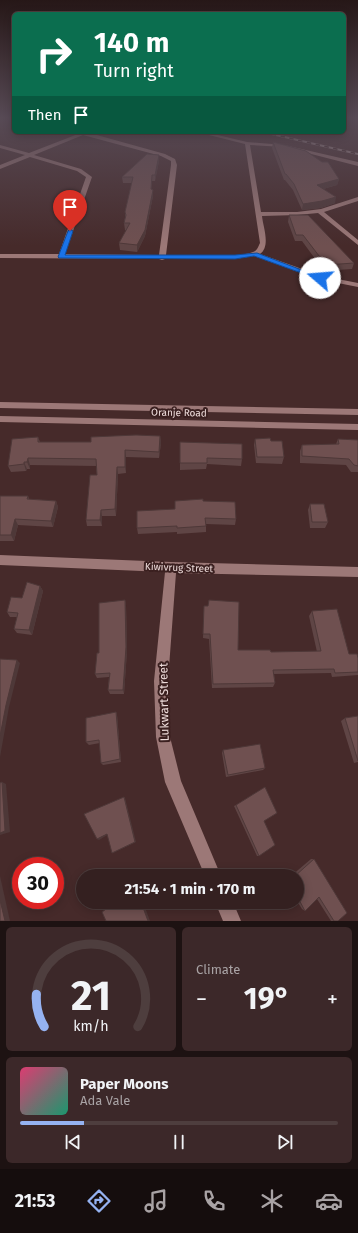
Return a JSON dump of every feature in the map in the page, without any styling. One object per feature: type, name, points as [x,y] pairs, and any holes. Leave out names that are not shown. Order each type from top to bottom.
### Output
[{"type":"street","points":[[0,167],[18,160]]},
{"type":"street","points":[[46,160],[79,170],[89,177],[61,257]]},
{"type":"street","points":[[162,258],[174,165],[172,160]]},
{"type":"street","points":[[0,256],[162,258],[235,257],[255,254],[260,251],[263,244],[250,160]]},
{"type":"street","points":[[341,160],[358,164]]},
{"type":"street","points":[[258,214],[320,212],[342,206],[358,198]]},
{"type":"street","points":[[320,212],[358,243]]},
{"type":"street","points":[[255,254],[320,278],[358,285]]},
{"type":"street","points":[[0,405],[358,412]]},
{"type":"street","name":"Oranje Road","points":[[0,418],[358,426]]},
{"type":"street","name":"Kiwivrug Street","points":[[0,560],[170,567],[358,572]]},
{"type":"street","name":"Lukwart Street","points":[[170,567],[161,681],[163,738],[173,782],[210,869]]},
{"type":"street","points":[[227,909],[232,921]]},
{"type":"building","points":[[140,160],[158,160],[155,175],[152,175],[151,189],[153,190],[145,230],[137,245],[119,243],[130,223],[124,223],[133,177],[122,177]]},
{"type":"building","points":[[280,160],[319,160],[322,162],[328,162],[339,179],[317,185],[336,197],[303,204],[294,184],[285,174]]},
{"type":"building","points":[[289,215],[308,215],[354,263],[326,265],[303,235],[296,235]]},
{"type":"building","points":[[136,435],[160,436],[159,452],[125,450],[125,467],[117,467],[115,509],[101,510],[100,520],[86,520],[90,475],[97,475],[96,459],[28,458],[27,462],[24,462],[24,464],[8,466],[12,439],[38,437],[38,442],[91,442],[91,437]]},
{"type":"building","points":[[270,438],[271,441],[282,441],[284,457],[257,457],[255,439]]},
{"type":"building","points":[[338,439],[358,440],[358,466],[354,465],[349,459],[302,456],[302,445],[339,444]]},
{"type":"building","points":[[180,442],[242,444],[242,459],[207,458],[207,463],[180,463]]},
{"type":"building","points":[[0,496],[28,496],[27,499],[56,501],[51,521],[15,519],[11,535],[0,535]]},
{"type":"building","points":[[203,499],[203,501],[235,502],[236,519],[205,518],[206,526],[137,528],[137,511],[175,509],[175,501]]},
{"type":"building","points":[[310,504],[324,504],[328,522],[312,522]]},
{"type":"building","points":[[27,582],[40,586],[29,630],[14,629],[18,613],[7,612],[11,597],[22,598]]},
{"type":"building","points":[[125,600],[126,647],[123,690],[108,690],[110,673],[95,674],[97,653],[99,653],[99,603]]},
{"type":"building","points":[[209,600],[239,602],[238,650],[270,650],[271,652],[321,651],[312,611],[337,609],[349,654],[357,654],[358,672],[335,673],[334,669],[273,670],[275,683],[213,684],[210,634],[203,634],[204,606],[208,606]]},
{"type":"building","points":[[0,659],[17,660],[0,736]]},
{"type":"building","points":[[116,712],[120,759],[101,763],[99,740],[86,742],[86,718]]},
{"type":"building","points":[[358,716],[358,761],[345,718]]},
{"type":"building","points":[[260,744],[265,768],[228,775],[223,750]]},
{"type":"building","points":[[2,782],[5,831],[0,833],[0,783]]},
{"type":"building","points":[[265,787],[277,813],[264,821],[275,845],[259,856],[236,805]]},
{"type":"building","points":[[124,797],[135,842],[112,853],[107,834],[97,839],[84,814]]},
{"type":"building","points":[[314,859],[347,913],[338,921],[334,921],[319,897],[305,911],[303,869]]},
{"type":"building","points":[[0,900],[5,921],[0,921]]},
{"type":"building","points":[[106,909],[144,909],[148,921],[106,921],[102,912]]},
{"type":"route","points":[[70,231],[61,257],[235,257],[255,254],[320,278]]}]
